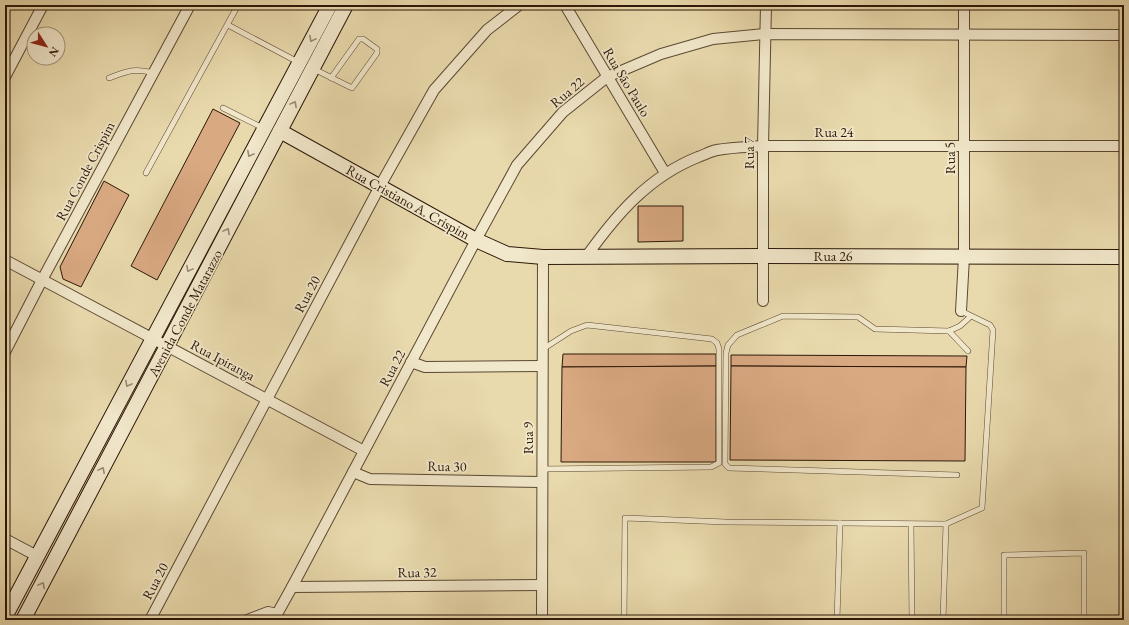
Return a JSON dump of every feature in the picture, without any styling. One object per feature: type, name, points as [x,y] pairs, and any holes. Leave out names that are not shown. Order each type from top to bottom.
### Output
[{"type":"street","points":[[5,77],[43,5]]},
{"type":"street","name":"Rua Conde Crispim","points":[[5,352],[42,280],[190,5]]},
{"type":"street","name":"Avenida Conde Matarazzo","points":[[5,617],[330,5]]},
{"type":"street","name":"Avenida Conde Matarazzo","points":[[23,620],[346,5]]},
{"type":"street","name":"Rua 20","points":[[150,620],[380,186],[434,90],[487,30],[519,5]]},
{"type":"street","name":"Rua São Paulo","points":[[565,5],[665,173]]},
{"type":"street","name":"Rua 7","points":[[763,302],[763,146],[766,5]]},
{"type":"street","name":"Rua 5","points":[[964,5],[964,257],[966,314]]},
{"type":"street","name":"Rua 22","points":[[276,617],[517,165],[563,112],[607,77],[661,54],[713,39],[765,34],[1124,35]]},
{"type":"street","points":[[299,63],[312,68]]},
{"type":"street","name":"Rua Cristiano A. Crispim","points":[[280,131],[476,240],[507,254],[543,257]]},
{"type":"street","name":"Rua 24","points":[[586,257],[607,228],[641,192],[665,173],[717,150],[763,146],[1124,146]]},
{"type":"street","name":"Rua 26","points":[[543,257],[1124,257]]},
{"type":"street","name":"Rua 9","points":[[542,620],[543,257]]},
{"type":"street","name":"Rua Ipiranga","points":[[5,260],[364,451]]},
{"type":"street","points":[[411,362],[425,367],[542,366]]},
{"type":"street","name":"Rua 30","points":[[353,472],[370,479],[542,482]]},
{"type":"street","points":[[5,539],[37,556]]},
{"type":"street","name":"Rua 32","points":[[292,587],[542,585]]},
{"type":"street","points":[[247,620],[268,612],[276,617]]},
{"type":"lane","points":[[146,173],[238,5]]},
{"type":"lane","points":[[228,25],[299,63]]},
{"type":"lane","points":[[312,68],[331,78],[351,88],[377,53],[377,49],[363,39],[359,39],[331,78]]},
{"type":"lane","points":[[109,78],[133,70],[154,73]]},
{"type":"lane","points":[[223,108],[264,129]]},
{"type":"lane","points":[[624,620],[624,518],[726,522],[946,524],[982,508],[993,330],[990,325],[966,314],[960,326],[949,331],[875,329],[858,317],[783,316],[737,335],[728,345],[726,353],[725,464],[729,468],[957,475]]},
{"type":"lane","points":[[542,349],[580,327],[595,325],[712,338],[718,346],[719,357],[719,463],[711,467],[542,469]]},
{"type":"lane","points":[[949,331],[968,351]]},
{"type":"lane","points":[[837,620],[840,523]]},
{"type":"lane","points":[[911,524],[912,620]]},
{"type":"lane","points":[[943,620],[946,524]]},
{"type":"lane","points":[[1004,620],[1004,555],[1084,553],[1084,620]]},
{"type":"building","points":[[213,109],[240,123],[157,280],[131,266]]},
{"type":"building","points":[[104,181],[129,195],[81,287],[63,279],[60,267]]},
{"type":"building","points":[[638,206],[683,206],[683,241],[638,242]]},
{"type":"building","points":[[563,354],[716,354],[716,366],[562,367]]},
{"type":"building","points":[[731,355],[967,356],[966,367],[731,366]]},
{"type":"building","points":[[716,366],[716,462],[561,462],[562,367]]},
{"type":"building","points":[[731,366],[966,367],[965,461],[730,460]]}]
